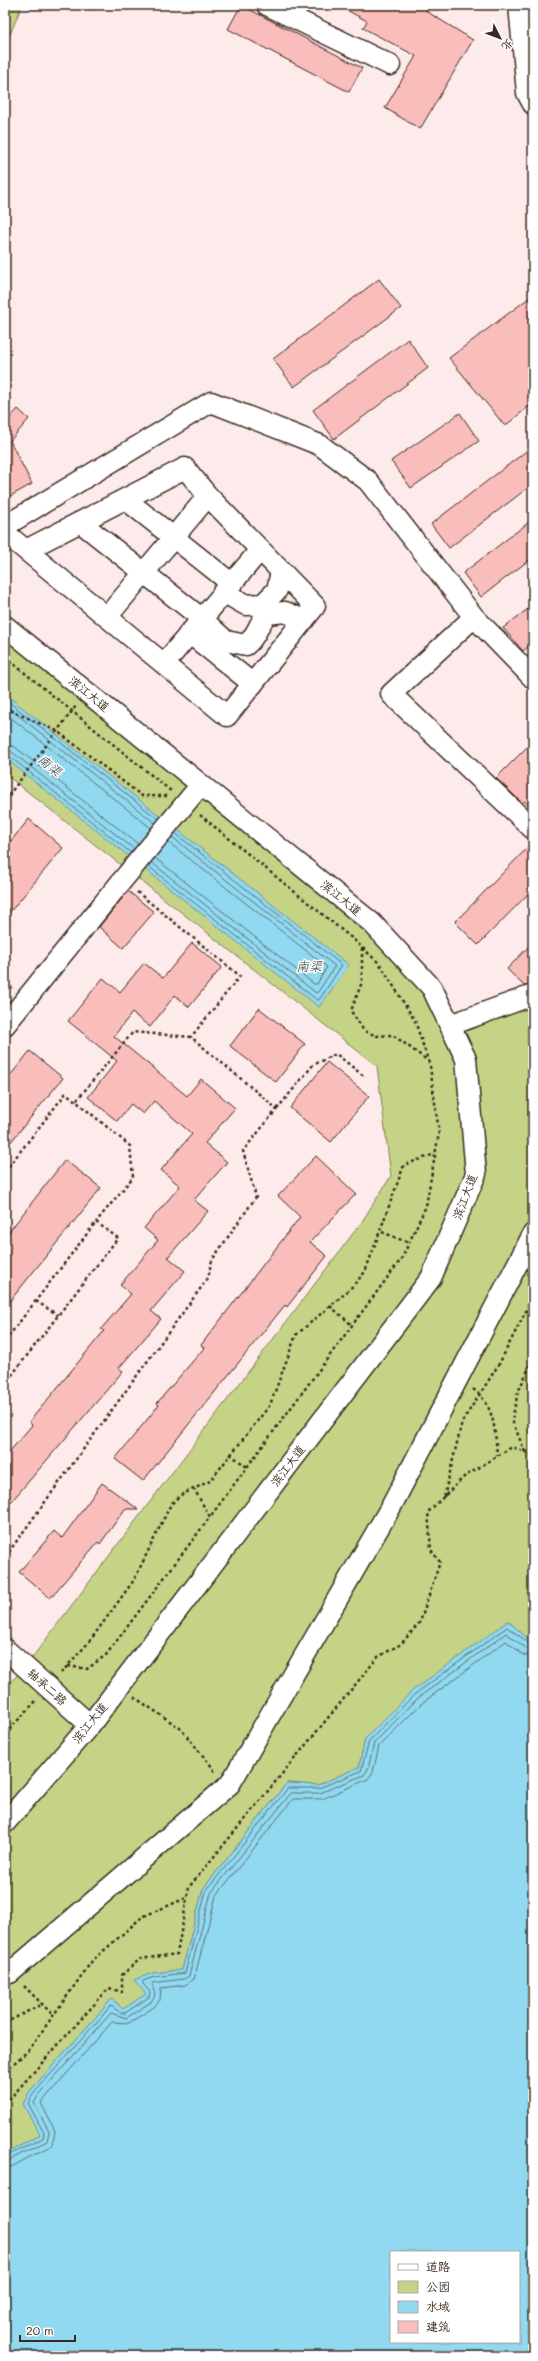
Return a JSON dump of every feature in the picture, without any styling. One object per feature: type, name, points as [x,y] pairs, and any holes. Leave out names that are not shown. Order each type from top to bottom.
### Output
[{"type":"street","points":[[267,5],[390,65]]},
{"type":"street","points":[[519,5],[527,93],[533,104]]},
{"type":"street","points":[[5,526],[211,402],[320,445],[368,481],[474,617],[533,678]]},
{"type":"street","points":[[5,533],[227,716],[315,606],[208,496],[185,468],[26,550]]},
{"type":"street","points":[[108,617],[208,496]]},
{"type":"street","points":[[125,499],[174,537],[246,605],[263,604],[277,590],[281,571]]},
{"type":"street","points":[[80,522],[145,573],[252,684]]},
{"type":"street","points":[[164,664],[227,587],[260,550]]},
{"type":"street","points":[[195,626],[226,641],[246,645],[255,638],[258,624],[267,614],[286,612],[304,620]]},
{"type":"street","points":[[474,617],[391,694],[533,829]]},
{"type":"street","name":"滨江大道","points":[[5,626],[87,692],[192,796],[372,923],[432,988],[466,1059],[476,1174],[431,1278],[90,1725],[5,1823]]},
{"type":"street","points":[[5,1025],[192,796]]},
{"type":"street","points":[[450,1025],[533,995]]},
{"type":"street","points":[[7,1972],[230,1784],[392,1506],[533,1234]]},
{"type":"street","name":"轴承二路","points":[[5,1649],[90,1725]]},
{"type":"path","points":[[5,657],[72,711],[192,796],[380,964],[415,1021],[428,1060],[439,1133],[426,1206],[402,1258],[248,1467],[106,1655],[87,1669],[67,1666]]},
{"type":"path","points":[[5,800],[87,692]]},
{"type":"path","points":[[5,708],[57,730],[142,796],[170,796]]},
{"type":"path","points":[[122,880],[240,976],[191,1037]]},
{"type":"path","points":[[362,948],[362,982],[351,1011],[364,1031],[378,1036],[393,1036],[428,1060]]},
{"type":"path","points":[[76,1101],[133,1032],[191,1037],[277,1109]]},
{"type":"path","points":[[5,1556],[208,1278],[212,1260],[256,1197],[243,1151],[313,1065],[336,1054],[365,1077]]},
{"type":"path","points":[[5,1170],[66,1093],[130,1146],[132,1178],[96,1222],[5,1341]]},
{"type":"path","points":[[5,1734],[89,1642],[134,1580],[170,1504],[180,1495],[210,1481],[270,1405],[296,1335],[349,1290],[366,1272],[382,1232],[404,1165],[435,1154]]},
{"type":"path","points":[[5,1384],[118,1238],[96,1222]]},
{"type":"path","points":[[382,1232],[409,1243]]},
{"type":"path","points":[[444,1497],[462,1422],[498,1364],[533,1297]]},
{"type":"path","points":[[36,1301],[58,1315]]},
{"type":"path","points":[[329,1306],[352,1325]]},
{"type":"path","points":[[525,1452],[512,1420],[518,1392],[533,1359]]},
{"type":"path","points":[[458,1378],[480,1394],[490,1408],[495,1426],[497,1456]]},
{"type":"path","points":[[5,2104],[109,1988],[122,1992],[122,1975],[140,1959],[177,1954],[188,1887],[378,1657],[401,1644],[420,1622],[440,1562],[431,1550],[428,1512],[465,1476],[512,1447],[533,1455]]},
{"type":"path","points":[[230,1454],[248,1467]]},
{"type":"path","points":[[194,1489],[210,1517]]},
{"type":"path","points":[[119,1686],[180,1728],[213,1768],[220,1792]]},
{"type":"path","points":[[5,2072],[28,2051],[92,1961],[142,1917],[186,1898]]},
{"type":"path","points":[[7,1972],[53,2015]]},
{"type":"path","points":[[5,2023],[42,2004]]},
{"type":"green space","points":[[5,5],[22,5],[5,47]]},
{"type":"green space","points":[[5,626],[372,923],[450,1025],[533,995],[533,1643],[508,1621],[365,1739],[359,1767],[318,1785],[287,1783],[203,1889],[182,1970],[153,1973],[135,1980],[147,1994],[123,2009],[112,1999],[30,2091],[23,2104],[41,2135],[5,2154],[5,1688],[25,1667],[361,1223],[391,1176],[377,1066],[5,774]]},
{"type":"water","name":"南渠","points":[[5,694],[349,965],[319,1007],[5,758]]},
{"type":"water","points":[[508,1621],[533,1643],[533,2356],[5,2356],[5,2154],[40,2135],[23,2104],[30,2091],[112,1999],[123,2009],[146,1994],[134,1980],[153,1973],[182,1970],[203,1889],[287,1783],[318,1785],[359,1767],[365,1739],[412,1691]]},
{"type":"building","points":[[241,5],[362,68],[349,92],[228,29]]},
{"type":"building","points":[[337,5],[429,5],[426,11],[473,40],[420,129],[385,108],[416,56],[363,28],[367,21]]},
{"type":"building","points":[[379,279],[401,308],[294,387],[273,359]]},
{"type":"building","points":[[533,295],[533,403],[505,426],[449,358]]},
{"type":"building","points":[[408,339],[428,368],[334,439],[313,410]]},
{"type":"building","points":[[18,409],[29,419],[10,441],[32,484],[5,499],[5,423]]},
{"type":"building","points":[[460,413],[479,441],[411,488],[391,461]]},
{"type":"building","points":[[533,446],[533,484],[449,548],[431,524]]},
{"type":"building","points":[[533,519],[533,557],[481,597],[463,573]]},
{"type":"building","points":[[533,605],[533,643],[523,651],[503,628]]},
{"type":"building","points":[[533,741],[533,809],[524,801],[522,803],[496,778]]},
{"type":"building","points":[[29,819],[63,848],[5,918],[5,848]]},
{"type":"building","points":[[533,842],[533,889],[478,945],[455,922]]},
{"type":"building","points":[[128,891],[154,912],[123,948],[99,927]]},
{"type":"building","points":[[533,942],[533,984],[524,986],[507,969]]},
{"type":"building","points":[[192,943],[222,967],[189,1007],[175,995],[150,1027],[132,1013],[114,1036],[187,1096],[201,1079],[235,1108],[205,1143],[227,1162],[194,1200],[208,1211],[168,1257],[185,1271],[151,1311],[161,1319],[119,1368],[123,1371],[5,1509],[5,1457],[32,1425],[29,1422],[104,1331],[101,1329],[131,1294],[120,1285],[158,1240],[144,1228],[180,1186],[161,1170],[192,1134],[154,1101],[143,1114],[131,1104],[117,1121],[88,1097],[117,1061],[68,1021],[103,978],[120,992],[144,963],[163,978]]},
{"type":"building","points":[[259,1008],[305,1044],[276,1082],[230,1046]]},
{"type":"building","points":[[30,1051],[63,1078],[5,1149],[5,1082]]},
{"type":"building","points":[[327,1062],[369,1096],[331,1142],[290,1108]]},
{"type":"building","points":[[316,1156],[356,1194],[310,1242],[327,1256],[287,1307],[285,1305],[143,1481],[115,1459],[159,1405],[157,1403],[204,1348],[201,1345],[300,1217],[278,1196]]},
{"type":"building","points":[[65,1160],[101,1188],[5,1307],[5,1233],[8,1233]]},
{"type":"building","points":[[102,1483],[138,1509],[125,1509],[100,1544],[98,1542],[50,1598],[19,1572],[54,1531],[62,1538]]}]
